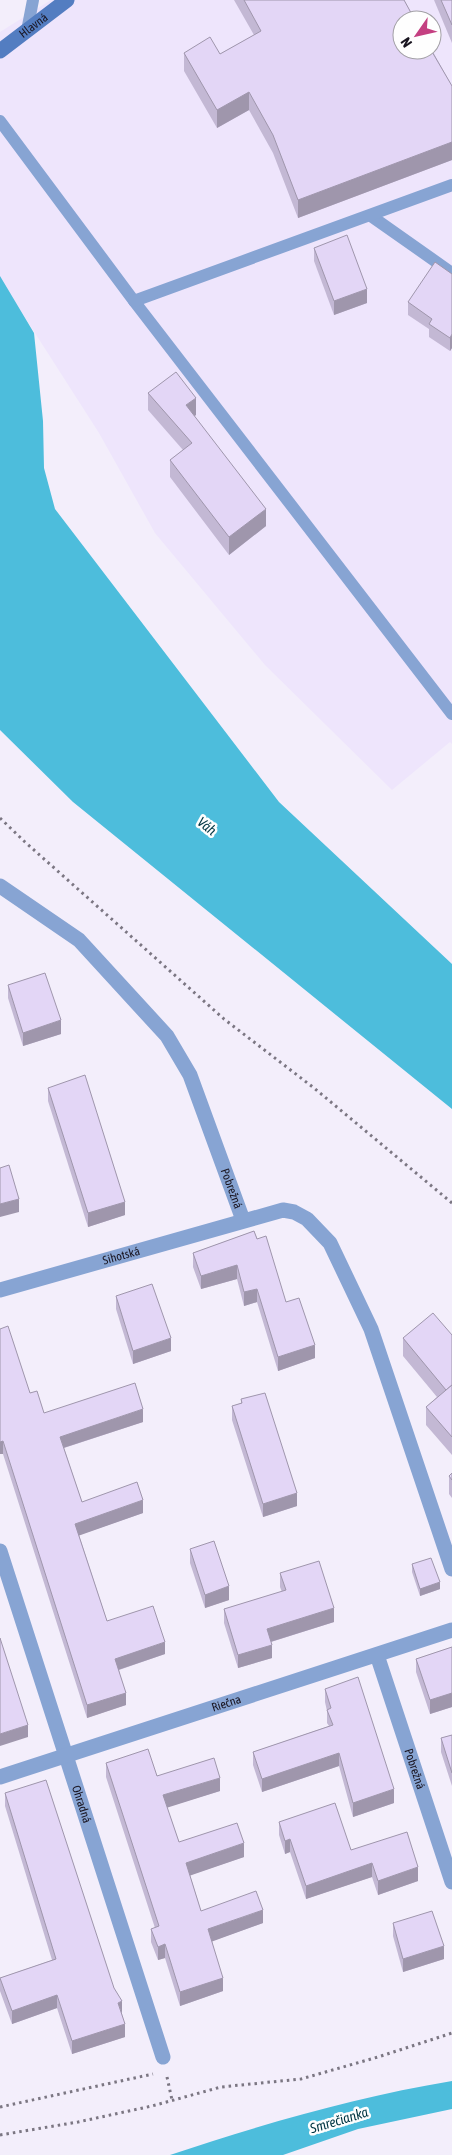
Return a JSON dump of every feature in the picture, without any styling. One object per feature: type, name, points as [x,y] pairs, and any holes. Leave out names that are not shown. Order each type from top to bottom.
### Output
[{"type":"street","name":"Hlavná","points":[[0,52],[67,0]]},
{"type":"street","name":"Pobrežná","points":[[0,886],[79,940],[168,1036],[190,1076],[243,1220],[283,1210],[294,1212],[307,1219],[330,1243],[371,1329],[452,1569]]},
{"type":"street","name":"Sihotská","points":[[0,1290],[243,1220]]},
{"type":"street","name":"Ohradná","points":[[0,1551],[163,2057]]},
{"type":"street","name":"Riečna","points":[[0,1777],[452,1630]]},
{"type":"street","name":"Pobrežná","points":[[377,1655],[452,1882]]},
{"type":"lane","points":[[27,31],[33,0]]},
{"type":"lane","points":[[0,121],[134,302],[452,714]]},
{"type":"lane","points":[[134,302],[452,185]]},
{"type":"lane","points":[[371,216],[452,273]]},
{"type":"path","points":[[0,818],[224,1019],[352,1118],[452,1203]]},
{"type":"path","points":[[0,2135],[78,2122],[152,2106],[221,2087],[301,2079],[452,2033]]},
{"type":"path","points":[[0,2107],[152,2075],[163,2057]]},
{"type":"shaded area","points":[[51,0],[452,0],[452,744],[450,742],[392,790],[265,665],[155,533],[99,433],[10,294],[0,300],[0,32]]},
{"type":"water","name":"Váh","points":[[0,276],[34,333],[43,421],[44,468],[55,509],[279,802],[452,964],[452,1109],[73,802],[0,730]]},
{"type":"water","name":"Smrečianka","points":[[452,2081],[452,2109],[358,2129],[283,2155],[170,2155],[310,2112]]},
{"type":"building","points":[[244,0],[404,0],[410,10],[392,10],[392,60],[437,60],[452,86],[452,142],[298,200],[273,135],[249,92],[217,110],[184,53],[210,37],[220,54],[261,31]]},
{"type":"building","points":[[441,0],[452,0],[452,25]]},
{"type":"building","points":[[347,235],[367,289],[334,301],[314,248]]},
{"type":"building","points":[[435,262],[452,274],[452,334],[450,338],[429,324],[432,319],[408,302]]},
{"type":"building","points":[[176,372],[196,398],[186,405],[266,509],[229,537],[170,460],[192,443],[148,393]]},
{"type":"building","points":[[45,973],[61,1020],[23,1033],[8,985]]},
{"type":"building","points":[[85,1075],[125,1202],[88,1213],[48,1088]]},
{"type":"building","points":[[9,1165],[19,1199],[0,1204],[0,1168]]},
{"type":"building","points":[[254,1231],[257,1239],[266,1236],[286,1302],[299,1298],[315,1345],[278,1357],[257,1289],[244,1292],[237,1265],[201,1276],[193,1253]]},
{"type":"building","points":[[152,1284],[171,1338],[133,1351],[116,1296]]},
{"type":"building","points":[[433,1313],[452,1335],[452,1385],[446,1390],[403,1338]]},
{"type":"building","points":[[8,1326],[30,1393],[37,1391],[44,1413],[135,1383],[143,1409],[60,1437],[82,1502],[137,1482],[143,1500],[75,1524],[107,1621],[153,1606],[165,1642],[115,1659],[126,1693],[87,1705],[3,1441],[0,1442],[0,1329]]},
{"type":"building","points":[[452,1385],[452,1437],[426,1407]]},
{"type":"building","points":[[265,1393],[297,1493],[263,1504],[232,1406],[242,1403],[241,1399]]},
{"type":"building","points":[[214,1541],[229,1586],[205,1595],[190,1549]]},
{"type":"building","points":[[431,1558],[440,1582],[420,1589],[412,1564]]},
{"type":"building","points":[[319,1561],[334,1608],[267,1629],[272,1645],[238,1655],[224,1609],[286,1590],[280,1573]]},
{"type":"building","points":[[0,1638],[28,1725],[0,1734]]},
{"type":"building","points":[[452,1647],[452,1693],[430,1700],[416,1659]]},
{"type":"building","points":[[358,1677],[394,1789],[353,1803],[339,1753],[262,1779],[253,1752],[333,1725],[327,1710],[331,1708],[325,1689]]},
{"type":"building","points":[[452,1735],[452,1773],[441,1738]]},
{"type":"building","points":[[148,1749],[157,1776],[214,1758],[220,1778],[163,1795],[179,1842],[237,1823],[244,1843],[186,1863],[201,1911],[256,1891],[263,1910],[208,1929],[223,1978],[180,1992],[165,1944],[158,1947],[151,1929],[159,1926],[106,1763]]},
{"type":"building","points":[[46,1780],[114,1988],[122,2001],[118,2003],[125,2024],[72,2041],[57,1995],[12,2011],[0,1978],[56,1959],[5,1793]]},
{"type":"building","points":[[335,1803],[351,1850],[407,1832],[418,1867],[378,1881],[372,1863],[306,1886],[290,1839],[285,1841],[279,1822]]},
{"type":"building","points":[[432,1911],[444,1946],[403,1959],[393,1923]]}]
